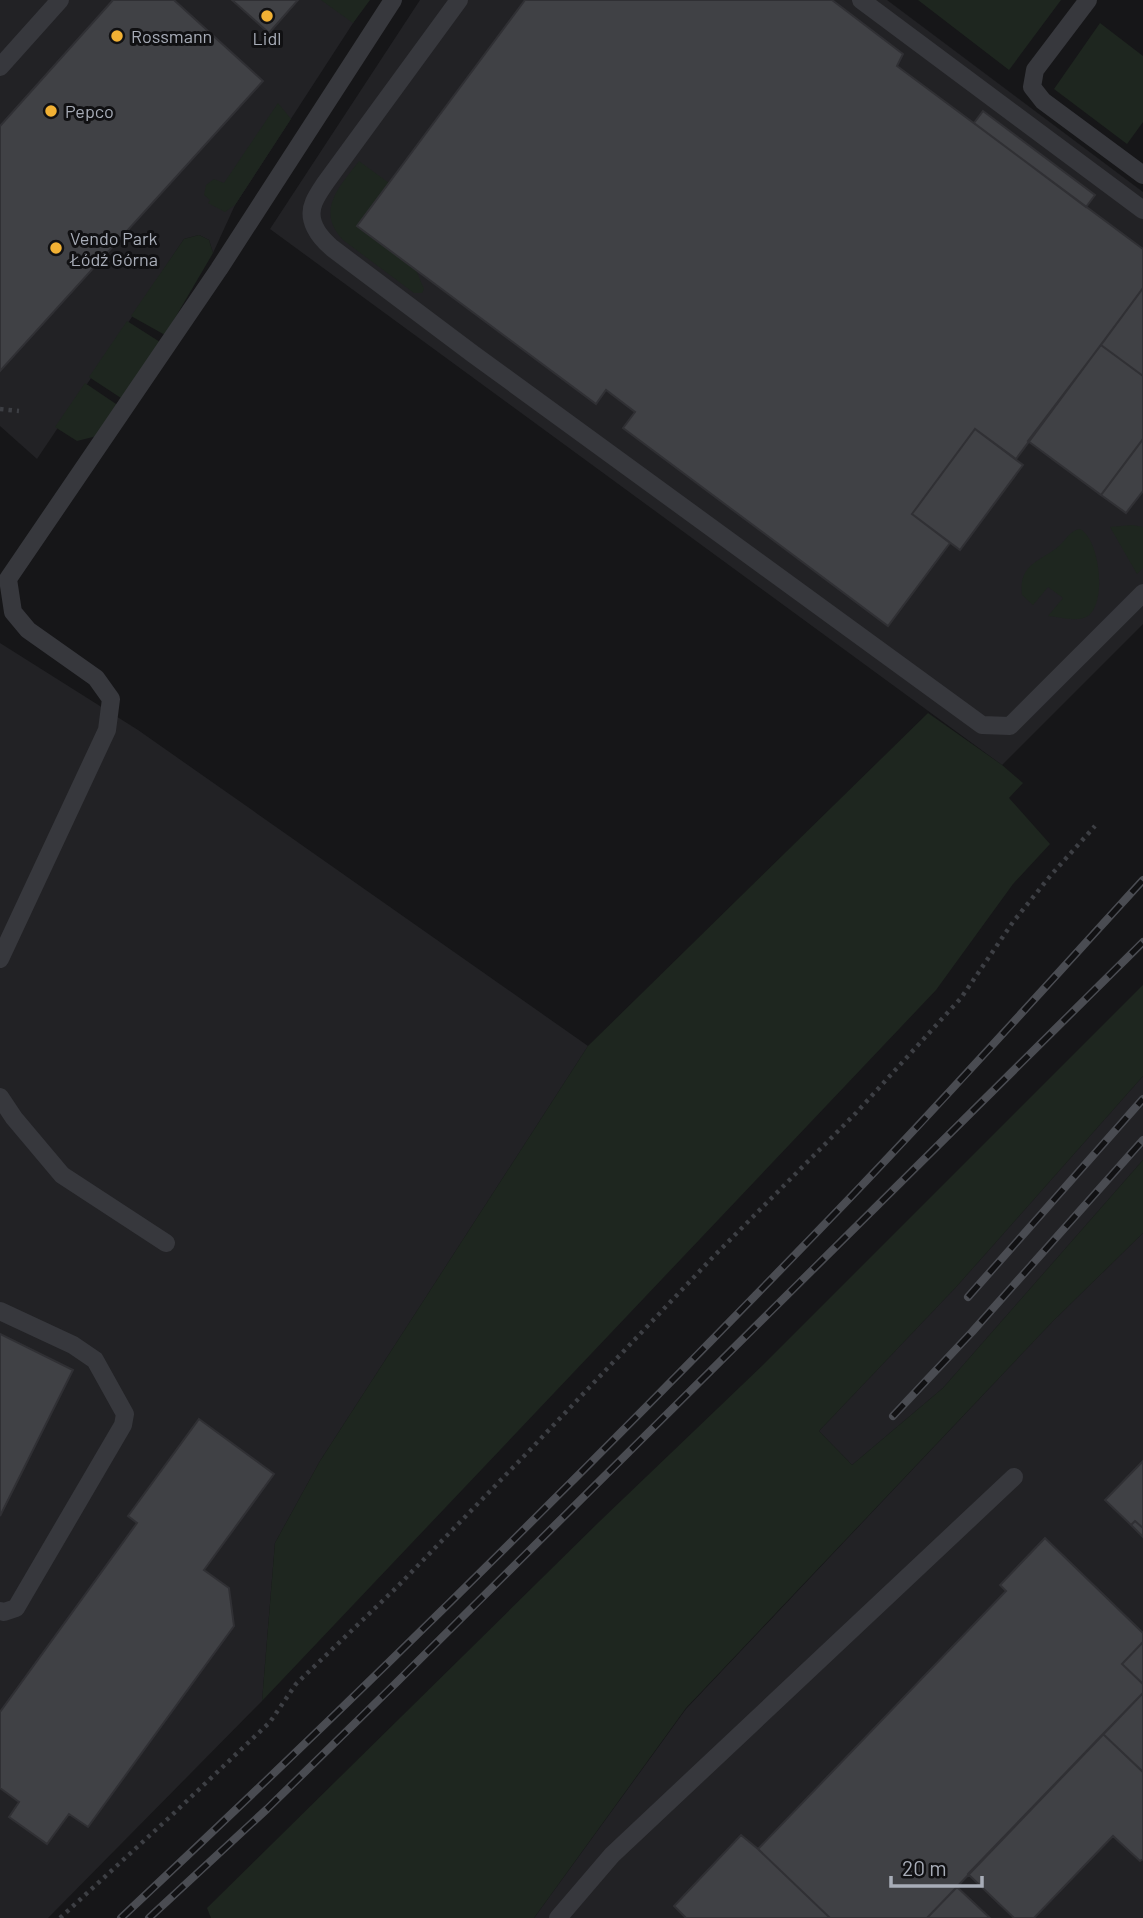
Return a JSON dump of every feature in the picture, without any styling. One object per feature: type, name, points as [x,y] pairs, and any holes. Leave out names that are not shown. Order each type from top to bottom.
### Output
[{"type":"lane","points":[[0,67],[60,0]]},
{"type":"lane","points":[[0,959],[107,730],[111,699],[96,678],[28,630],[13,612],[8,579],[219,269],[393,0]]},
{"type":"lane","points":[[459,0],[313,202],[311,212],[315,229],[332,248],[473,354],[982,724],[1010,726],[1143,593]]},
{"type":"lane","points":[[861,0],[1143,210]]},
{"type":"lane","points":[[1088,0],[1035,71],[1032,88],[1043,102],[1143,175]]},
{"type":"lane","points":[[0,1097],[14,1118],[62,1175],[166,1243]]},
{"type":"lane","points":[[0,1311],[72,1345],[95,1360],[125,1414],[123,1425],[16,1608],[0,1611]]},
{"type":"lane","points":[[558,1918],[612,1855],[1014,1477]]},
{"type":"path","points":[[0,409],[19,411]]},
{"type":"path","points":[[60,1918],[270,1722],[296,1684],[398,1586],[714,1256],[856,1113],[961,998],[1021,912],[1095,826]]},
{"type":"shaded area","points":[[0,0],[368,0],[235,205],[213,253],[209,240],[199,235],[184,239],[37,459],[0,426]]},
{"type":"shaded area","points":[[321,0],[370,0],[353,23]]},
{"type":"shaded area","points":[[420,0],[887,0],[1143,192],[1143,624],[1002,765],[270,229]]},
{"type":"shaded area","points":[[918,0],[1061,0],[1009,70]]},
{"type":"shaded area","points":[[1100,23],[1143,56],[1143,122],[1127,144],[1054,89]]},
{"type":"shaded area","points":[[278,103],[291,119],[235,205],[225,212],[208,203],[210,200],[204,195],[206,185],[214,179],[224,183]]},
{"type":"shaded area","points":[[359,161],[389,183],[357,226],[416,270],[424,289],[422,293],[414,293],[343,240],[335,229],[331,219],[333,199]]},
{"type":"shaded area","points":[[199,235],[209,240],[213,253],[165,335],[131,316],[184,239]]},
{"type":"shaded area","points":[[127,321],[160,342],[124,400],[89,377]]},
{"type":"shaded area","points":[[85,383],[119,406],[101,435],[77,441],[55,427]]},
{"type":"shaded area","points":[[1110,527],[1143,527],[1143,568],[1137,574]]},
{"type":"shaded area","points":[[1080,529],[1087,535],[1096,558],[1099,573],[1097,600],[1086,617],[1072,619],[1048,616],[1063,598],[1048,587],[1033,605],[1022,595],[1023,577],[1032,565],[1059,546],[1071,533]]},
{"type":"shaded area","points":[[0,643],[138,730],[588,1046],[320,1461],[275,1543],[262,1701],[48,1918],[0,1918]]},
{"type":"shaded area","points":[[928,713],[1023,783],[1009,798],[1050,844],[1013,884],[936,990],[262,1701],[275,1543],[320,1461],[588,1046]]},
{"type":"shaded area","points":[[1143,985],[1143,1076],[957,1286],[819,1431],[852,1465],[943,1388],[1143,1160],[1143,1233],[1053,1321],[686,1708],[534,1918],[211,1918],[207,1908],[600,1521],[764,1364]]},
{"type":"shaded area","points":[[1143,1076],[1143,1160],[943,1388],[852,1465],[819,1431],[957,1286]]},
{"type":"shaded area","points":[[1143,1233],[1143,1918],[534,1918],[686,1709],[1053,1321]]},
{"type":"building","name":"Vendo Park Łódź Górna","points":[[113,0],[174,0],[263,81],[0,371],[0,126]]},
{"type":"building","name":"Lidl","points":[[232,0],[298,0],[269,33]]},
{"type":"building","points":[[525,0],[832,0],[903,54],[897,66],[1143,249],[1143,288],[1016,459],[975,429],[912,514],[950,543],[888,626],[623,428],[635,412],[606,390],[596,404],[357,226]]},
{"type":"building","points":[[983,111],[1095,195],[1086,207],[974,123]]},
{"type":"building","points":[[1143,288],[1143,376],[1101,345]]},
{"type":"building","points":[[1101,345],[1143,376],[1143,439],[1101,495],[1028,441]]},
{"type":"building","points":[[975,429],[1023,465],[960,550],[912,514]]},
{"type":"building","points":[[1143,439],[1143,491],[1126,513],[1101,495]]},
{"type":"building","points":[[0,1334],[73,1370],[0,1516]]},
{"type":"building","points":[[199,1419],[274,1474],[204,1570],[229,1588],[234,1626],[88,1827],[69,1814],[47,1844],[9,1817],[19,1802],[0,1788],[0,1712],[137,1523],[128,1516]]},
{"type":"building","points":[[1143,1461],[1143,1528],[1135,1521],[1131,1525],[1105,1500]]},
{"type":"building","points":[[1135,1521],[1143,1528],[1143,1537],[1131,1525]]},
{"type":"building","points":[[1045,1538],[1143,1633],[1143,1642],[1122,1664],[1143,1684],[1143,1693],[927,1918],[830,1918],[758,1849],[1006,1591],[1000,1585]]},
{"type":"building","points":[[1143,1642],[1143,1684],[1122,1664]]},
{"type":"building","points":[[1143,1693],[1143,1772],[1103,1734]]},
{"type":"building","points":[[1103,1734],[1143,1772],[1143,1859],[1140,1861],[1113,1836],[1034,1918],[1014,1918],[968,1874]]},
{"type":"building","points":[[741,1835],[830,1918],[686,1918],[674,1906]]},
{"type":"building","points":[[957,1887],[990,1918],[927,1918]]},
{"type":"railway","points":[[121,1918],[397,1654],[668,1385],[883,1163],[1143,880]]},
{"type":"railway","points":[[149,1918],[267,1809],[396,1683],[1143,942]]},
{"type":"railway","points":[[968,1297],[1143,1099]]},
{"type":"railway","points":[[893,1416],[972,1332],[1143,1140]]},
{"type":"place","name":"Lidl","points":[[267,16]]},
{"type":"place","name":"Rossmann","points":[[117,36]]},
{"type":"place","name":"Pepco","points":[[51,111]]},
{"type":"place","name":"Vendo Park Łódź Górna","points":[[56,248]]}]
